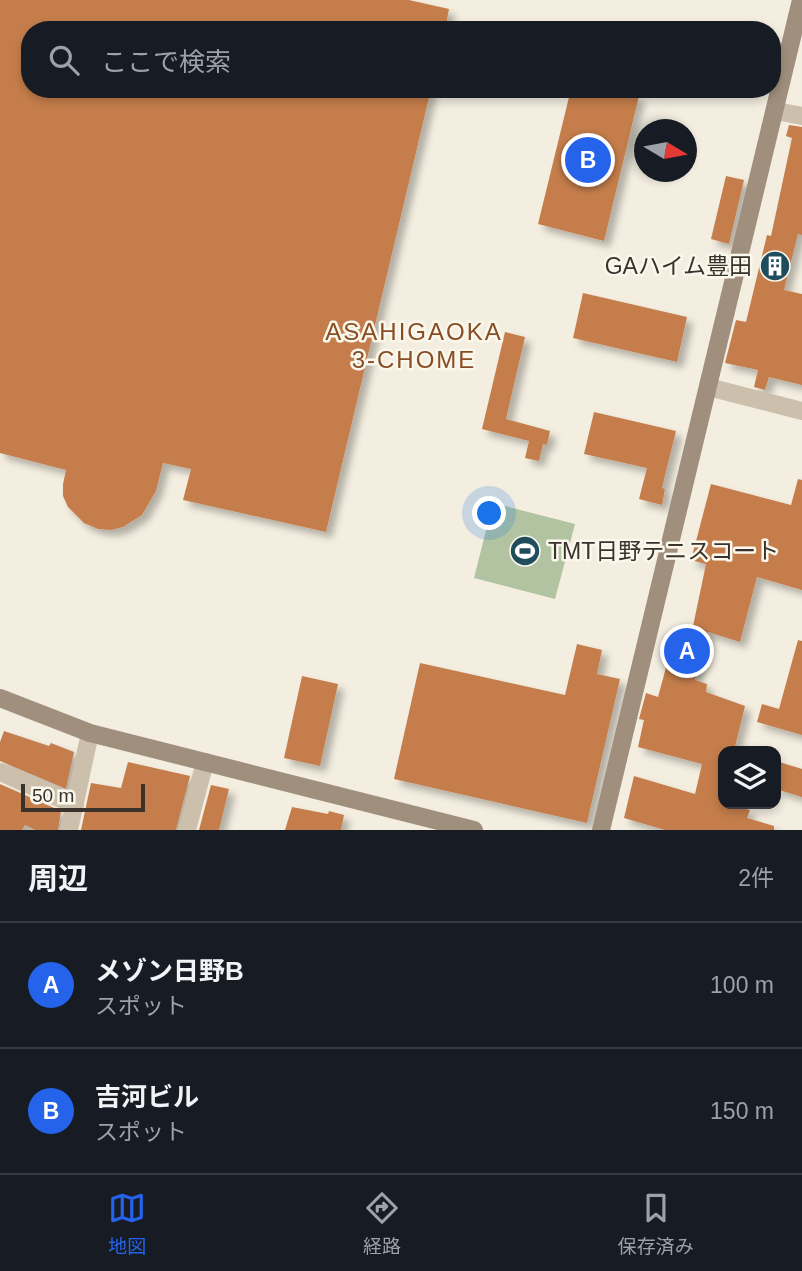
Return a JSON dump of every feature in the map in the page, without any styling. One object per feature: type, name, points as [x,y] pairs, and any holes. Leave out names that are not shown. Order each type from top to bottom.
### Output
[{"type":"street","points":[[781,90],[802,0]]},
{"type":"street","points":[[601,830],[779,98]]},
{"type":"street","points":[[776,111],[802,117]]},
{"type":"street","points":[[708,387],[802,411]]},
{"type":"street","points":[[0,698],[90,733],[205,762],[421,823],[474,830]]},
{"type":"street","points":[[69,830],[90,733]]},
{"type":"street","points":[[187,830],[205,762]]},
{"type":"street","points":[[0,772],[75,805]]},
{"type":"green space","name":"TMT日野テニスコート","points":[[493,503],[575,524],[555,599],[474,578]]},
{"type":"building","points":[[0,0],[409,0],[449,9],[447,21],[21,21],[21,98],[429,98],[326,532],[183,500],[191,469],[163,463],[156,491],[142,515],[123,527],[98,529],[84,523],[68,507],[63,496],[66,470],[0,453]]},
{"type":"building","points":[[569,98],[639,98],[604,241],[538,224]]},
{"type":"building","points":[[789,125],[802,127],[802,235],[798,234],[784,290],[802,294],[802,385],[769,377],[765,390],[754,387],[758,370],[725,363],[736,320],[746,322],[767,235],[771,236],[792,138],[786,136]]},
{"type":"building","points":[[726,176],[744,180],[729,244],[711,239]]},
{"type":"building","points":[[583,293],[687,317],[677,362],[573,338]]},
{"type":"building","points":[[505,332],[525,337],[506,419],[550,431],[539,461],[525,458],[529,441],[482,429]]},
{"type":"building","points":[[594,412],[676,431],[662,488],[665,489],[662,505],[639,499],[647,468],[584,454]]},
{"type":"building","points":[[798,479],[802,480],[802,590],[757,577],[740,642],[708,632],[695,680],[707,684],[706,692],[745,706],[735,746],[718,746],[718,809],[750,810],[747,818],[774,826],[774,830],[665,830],[624,818],[634,776],[695,794],[702,764],[638,747],[644,720],[639,719],[646,693],[658,697],[677,627],[692,631],[706,564],[691,560],[711,484],[791,505]]},
{"type":"building","points":[[798,640],[802,641],[802,735],[757,722],[762,704],[779,709]]},
{"type":"building","points":[[577,644],[602,650],[597,674],[620,679],[587,823],[394,779],[420,663],[565,695]]},
{"type":"building","points":[[302,676],[338,684],[320,766],[284,758]]},
{"type":"building","points":[[4,731],[74,752],[66,789],[0,761],[0,742]]},
{"type":"building","points":[[128,762],[190,776],[176,830],[81,830],[91,783],[121,788]]},
{"type":"building","points":[[781,763],[802,769],[802,797],[781,791]]},
{"type":"building","points":[[0,784],[61,811],[58,830],[35,830],[25,825],[22,830],[0,830]]},
{"type":"building","points":[[211,785],[229,789],[219,830],[199,830]]},
{"type":"building","points":[[292,807],[344,815],[341,830],[285,830]]},
{"type":"place","name":"吉河ビル","points":[[588,160]]},
{"type":"place","name":"GAハイム豊田","points":[[775,266]]},
{"type":"place","name":"TMT日野テニスコート","points":[[525,551]]},
{"type":"place","name":"メゾン日野B","points":[[687,651]]},
{"type":"district","name":"ASAHIGAOKA 3-CHOME","points":[[414,345]]}]
